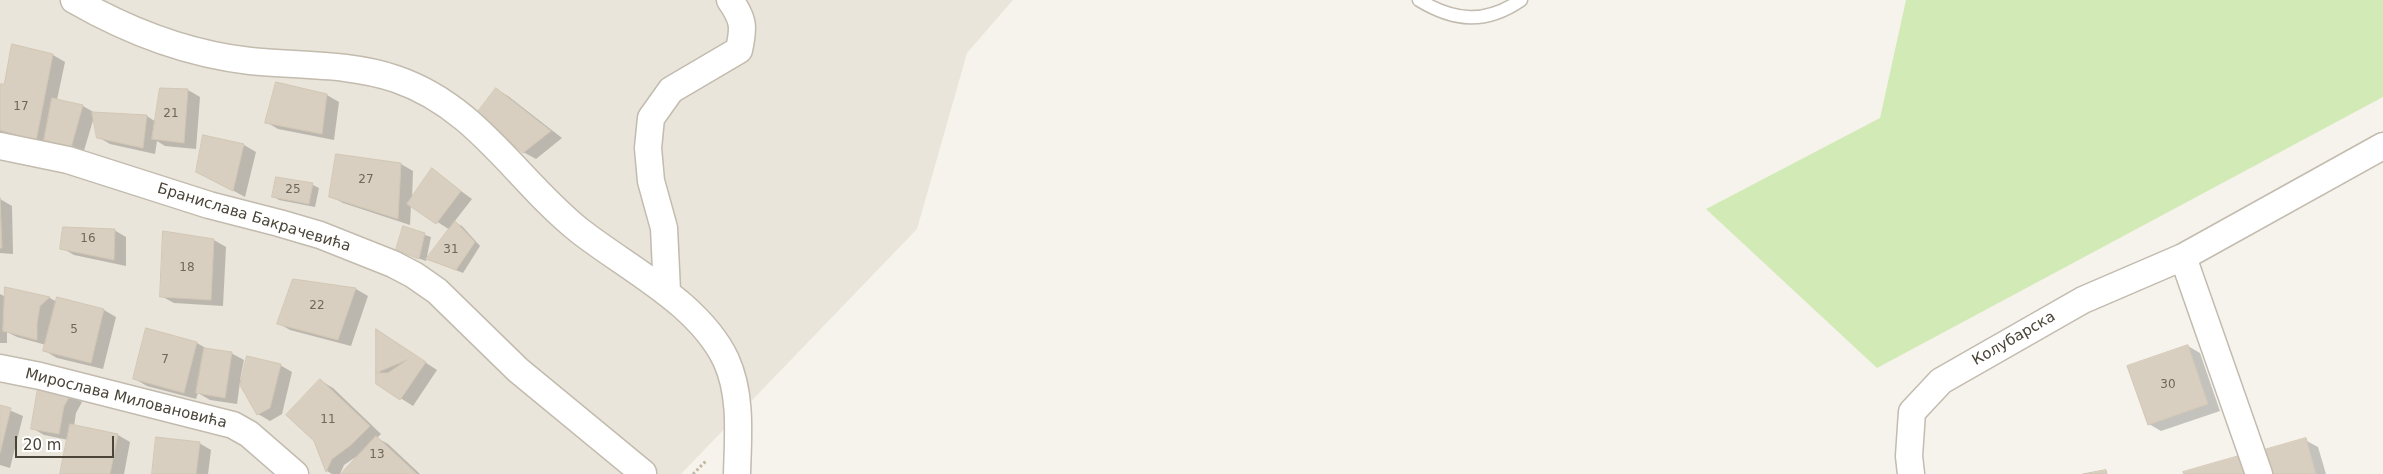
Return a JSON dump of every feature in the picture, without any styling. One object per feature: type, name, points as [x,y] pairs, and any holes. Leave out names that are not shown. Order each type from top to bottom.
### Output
[{"type":"street","points":[[74,0],[124,26],[183,48],[249,61],[327,66],[373,73],[396,79],[426,91],[447,104],[473,125],[579,230],[666,291],[715,341],[726,360],[738,406],[738,474]]},
{"type":"street","points":[[666,291],[664,228],[651,181],[649,156],[651,118],[671,90],[739,50],[743,30],[740,15],[730,0]]},
{"type":"street","name":"Бранислава Бакрачевића","points":[[0,146],[68,160],[210,205],[296,227],[393,264],[414,275],[437,291],[518,370],[643,473]]},
{"type":"street","name":"Колубарска","points":[[1911,474],[1909,456],[1912,412],[1941,381],[2083,300],[2184,257],[2383,146]]},
{"type":"street","points":[[2184,257],[2259,474]]},
{"type":"street","name":"Мирослава Миловановића","points":[[0,368],[40,376],[233,425],[249,434],[295,474]]},
{"type":"lane","points":[[1419,0],[1437,11],[1472,19],[1506,10],[1521,0]]},
{"type":"shaded area","points":[[0,0],[1013,0],[967,53],[917,229],[681,474],[0,474]]},
{"type":"green space","points":[[1906,0],[2383,0],[2383,97],[1877,368],[1706,209],[1880,118]]},
{"type":"building","points":[[12,44],[53,54],[36,141],[0,130],[0,84],[4,84]]},
{"type":"building","points":[[276,82],[327,94],[322,134],[265,123]]},
{"type":"building","points":[[160,88],[188,89],[184,143],[152,139]]},
{"type":"building","points":[[496,88],[551,131],[523,153],[477,113]]},
{"type":"building","points":[[52,98],[83,105],[71,148],[44,140]]},
{"type":"building","points":[[92,112],[147,115],[143,148],[97,138]]},
{"type":"building","points":[[203,135],[244,144],[233,191],[196,172]]},
{"type":"building","points":[[336,154],[401,163],[398,219],[329,197]]},
{"type":"building","points":[[432,168],[461,191],[436,224],[407,204]]},
{"type":"building","points":[[276,177],[313,183],[309,204],[272,197]]},
{"type":"building","points":[[0,198],[2,248],[0,248]]},
{"type":"building","points":[[455,221],[475,242],[456,270],[426,259]]},
{"type":"building","points":[[403,226],[425,233],[419,259],[396,250]]},
{"type":"building","points":[[63,227],[115,229],[114,260],[60,249]]},
{"type":"building","points":[[163,231],[214,239],[211,300],[160,297]]},
{"type":"building","points":[[293,279],[356,288],[338,340],[277,324]]},
{"type":"building","points":[[5,287],[50,297],[40,306],[37,340],[3,331]]},
{"type":"building","points":[[57,297],[104,309],[91,363],[43,351]]},
{"type":"building","points":[[146,328],[197,342],[184,393],[133,379]]},
{"type":"building","points":[[376,329],[426,362],[400,400],[376,384]]},
{"type":"building","points":[[2188,345],[2208,404],[2148,425],[2127,366]]},
{"type":"building","points":[[204,348],[232,352],[225,398],[196,393]]},
{"type":"building","points":[[247,356],[281,364],[270,408],[257,415],[240,385]]},
{"type":"building","points":[[407,360],[388,373],[376,373]]},
{"type":"building","points":[[40,376],[71,394],[64,406],[59,434],[31,429]]},
{"type":"building","points":[[320,379],[370,426],[351,445],[332,459],[326,472],[314,441],[286,415]]},
{"type":"building","points":[[0,405],[11,408],[0,453]]},
{"type":"building","points":[[70,424],[118,434],[110,474],[60,474]]},
{"type":"building","points":[[376,436],[417,474],[341,474]]},
{"type":"building","points":[[156,437],[200,442],[196,474],[152,474]]},
{"type":"building","points":[[2306,438],[2316,474],[2271,474],[2264,450]]},
{"type":"building","points":[[2239,456],[2244,474],[2184,474],[2183,472]]},
{"type":"building","points":[[2106,470],[2107,474],[2083,474]]}]
